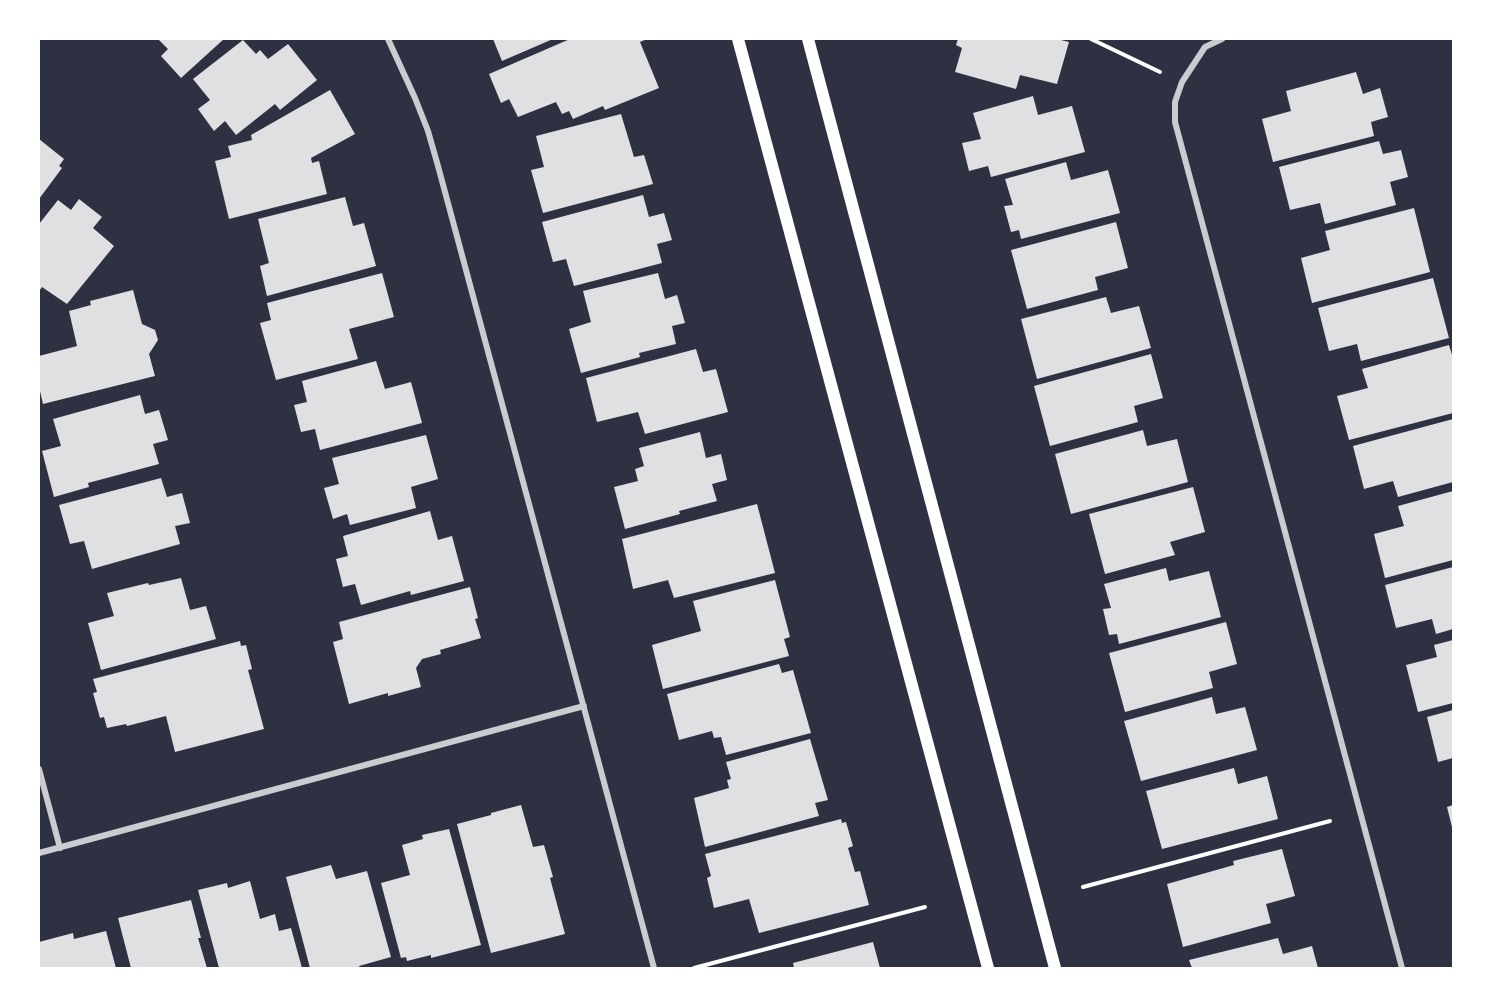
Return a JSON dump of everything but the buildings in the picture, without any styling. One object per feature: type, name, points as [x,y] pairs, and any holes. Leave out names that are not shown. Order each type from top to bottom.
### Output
[{"type":"main road","points":[[738,39],[988,968]]},
{"type":"main road","points":[[808,39],[1055,968]]},
{"type":"street","points":[[388,39],[415,98],[438,166],[654,968]]},
{"type":"street","points":[[1222,39],[1205,47],[1182,82],[1175,102],[1175,122],[1402,968]]},
{"type":"street","points":[[39,853],[584,706]]},
{"type":"street","points":[[39,769],[60,848]]},
{"type":"path","points":[[1091,39],[1182,82]]},
{"type":"path","points":[[1083,887],[1330,820]]},
{"type":"path","points":[[693,968],[925,907]]}]
